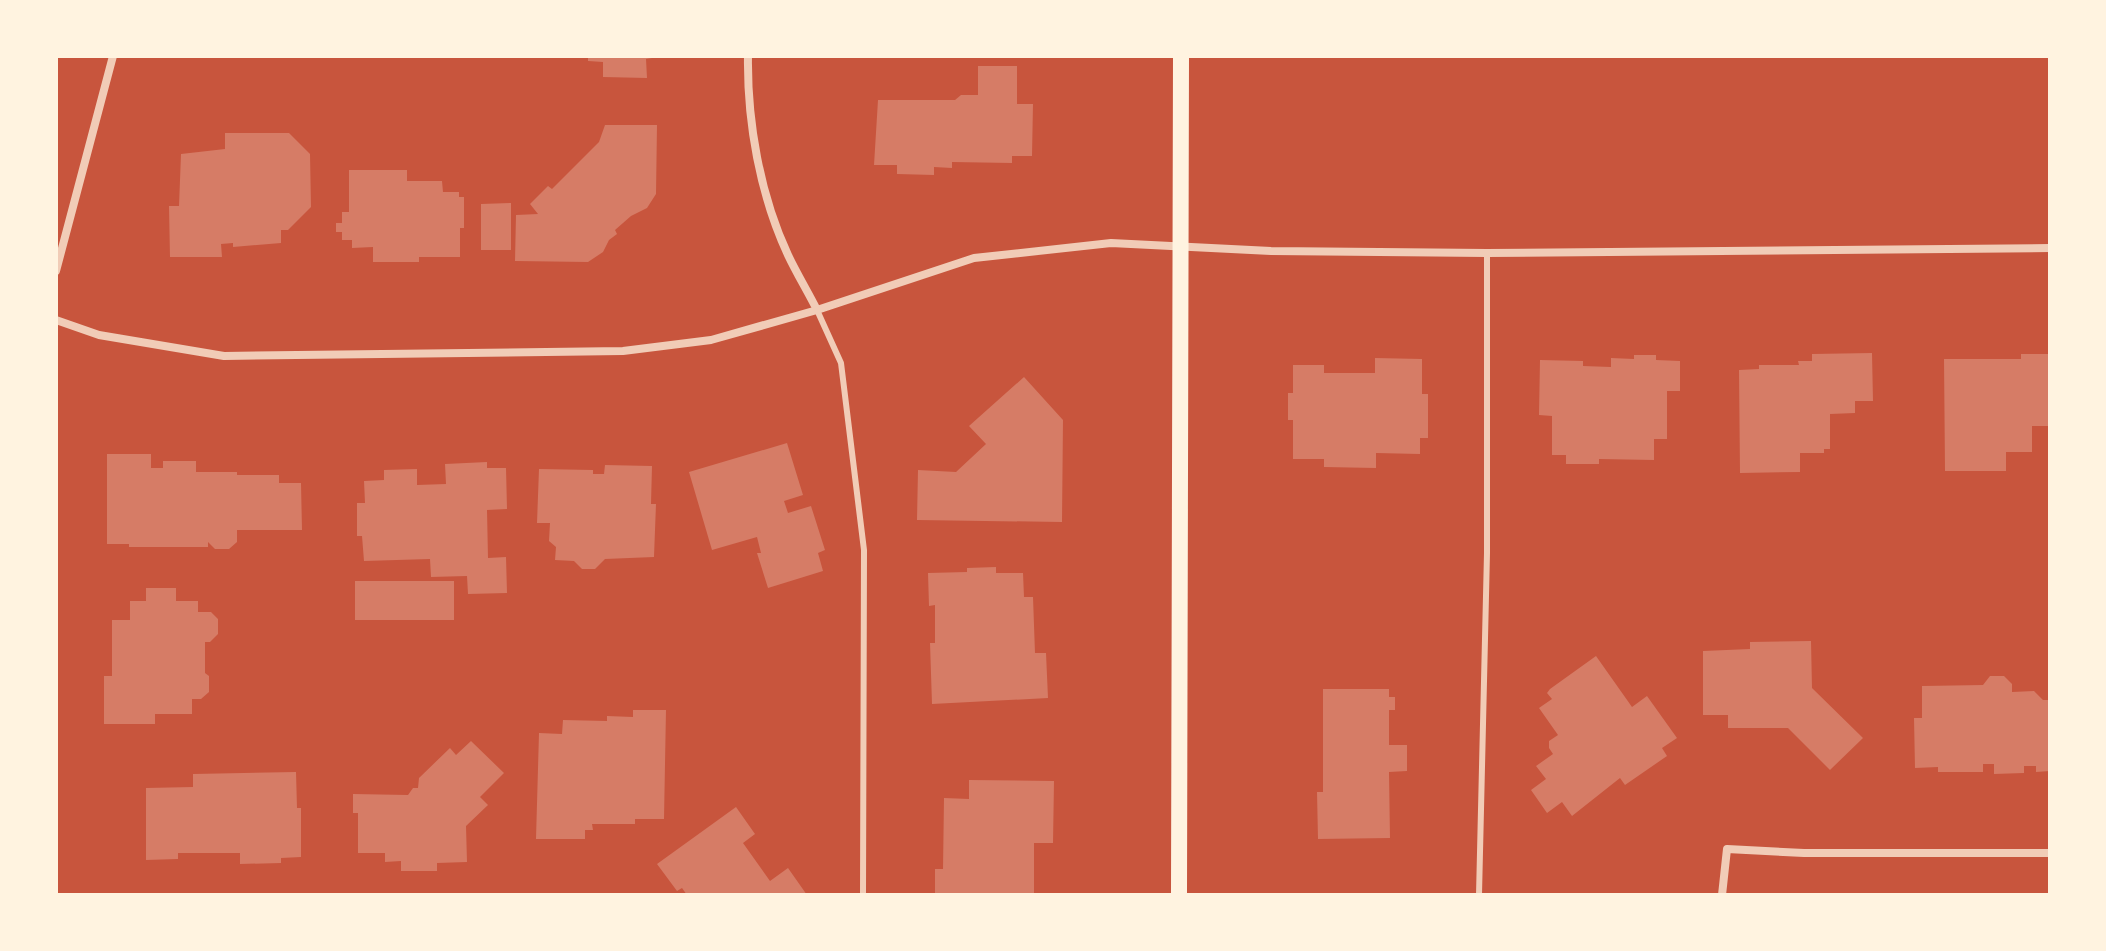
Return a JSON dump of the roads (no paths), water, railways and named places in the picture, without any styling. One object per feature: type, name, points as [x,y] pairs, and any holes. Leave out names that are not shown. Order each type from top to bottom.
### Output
[{"type":"main road","points":[[1179,895],[1181,56]]},
{"type":"street","points":[[56,271],[113,56]]},
{"type":"street","points":[[748,56],[755,145],[771,210],[788,254],[817,310]]},
{"type":"street","points":[[56,320],[99,335],[224,356],[623,351],[711,340],[817,310],[974,258],[1111,243],[1271,251],[1487,253],[2050,248]]},
{"type":"street","points":[[1722,895],[1727,849],[1804,853],[2050,853]]},
{"type":"lane","points":[[1479,895],[1487,553],[1487,253]]},
{"type":"lane","points":[[817,310],[841,363],[864,550],[863,895]]}]
